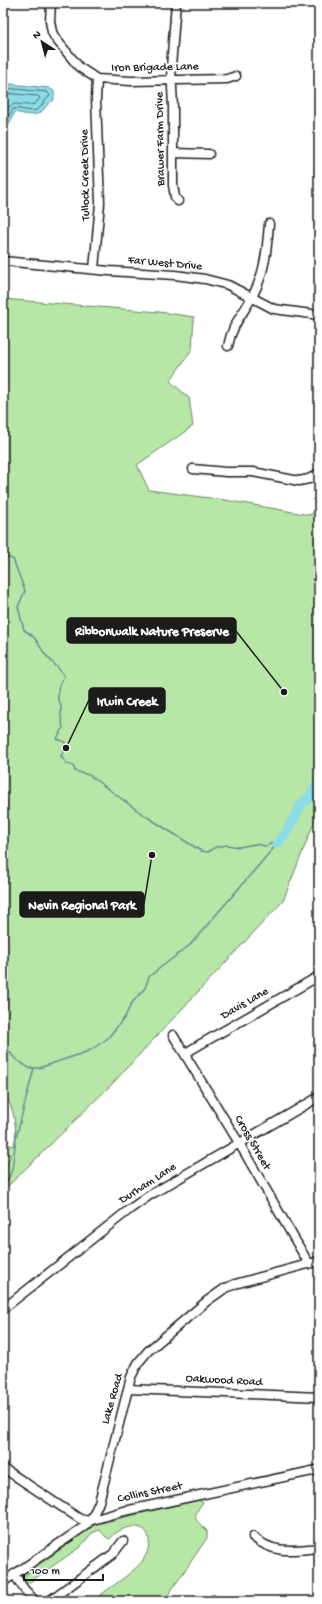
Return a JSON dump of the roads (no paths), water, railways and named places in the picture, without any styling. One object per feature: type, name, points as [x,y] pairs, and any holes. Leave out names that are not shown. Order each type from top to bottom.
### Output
[{"type":"street","name":"Iron Brigade Lane","points":[[51,3],[50,21],[55,38],[79,67],[97,80],[227,80],[236,76]]},
{"type":"street","name":"Brawer Farm Drive","points":[[176,3],[171,57],[171,79],[173,185],[175,197],[178,201]]},
{"type":"street","name":"Tullock Creek Drive","points":[[94,269],[100,203],[96,99],[97,80]]},
{"type":"street","points":[[173,153],[209,154]]},
{"type":"street","points":[[228,346],[234,325],[252,298],[259,284],[265,264],[269,224]]},
{"type":"street","name":"Far West Drive","points":[[3,261],[175,275],[205,279],[228,285],[274,309],[319,315]]},
{"type":"street","points":[[193,469],[226,472],[253,472],[299,481],[309,479],[319,473]]},
{"type":"street","name":"Davis Lane","points":[[186,1056],[189,1051],[319,976]]},
{"type":"street","name":"Cross Street","points":[[173,1035],[239,1143],[309,1264]]},
{"type":"street","name":"Durham Lane","points":[[3,1309],[130,1209],[171,1182],[319,1097]]},
{"type":"street","name":"Lake Road","points":[[3,1582],[81,1529],[89,1521],[99,1502],[134,1370],[143,1356],[217,1293],[235,1284],[319,1261]]},
{"type":"street","name":"Oakwood Road","points":[[128,1390],[319,1397]]},
{"type":"street","points":[[3,1468],[80,1519],[89,1521]]},
{"type":"street","name":"Collins Street","points":[[89,1521],[120,1512],[318,1471]]},
{"type":"street","points":[[253,1538],[275,1549],[292,1550],[319,1548]]},
{"type":"street","points":[[49,1601],[113,1554],[123,1541]]},
{"type":"street","points":[[14,1574],[24,1589],[35,1601]]},
{"type":"water","points":[[3,84],[49,88],[54,91],[54,100],[38,114],[28,115],[15,112],[8,126],[3,127]]},
{"type":"waterway","points":[[3,556],[13,559],[25,591],[18,607],[24,630],[35,638],[45,654],[64,676],[58,688],[58,699],[61,706],[63,728],[57,739],[65,742],[66,748],[61,756],[67,764],[73,765],[75,771],[89,775],[141,813],[201,851],[208,852],[216,847],[227,845],[239,847],[255,844],[266,846],[272,843],[277,844]]},
{"type":"waterway","points":[[277,844],[287,831],[301,805],[310,797],[319,781]]},
{"type":"waterway","points":[[3,1054],[11,1053],[16,1060],[29,1068],[39,1068],[89,1051],[107,1039],[125,1017],[131,1004],[145,988],[149,977],[190,945],[277,844]]},
{"type":"waterway","points":[[3,1191],[12,1170],[16,1138],[34,1068]]},
{"type":"place","name":"Ribbonwalk Nature Preserve","points":[[284,692]]},
{"type":"place","name":"Irwin Creek","points":[[66,748]]},
{"type":"place","name":"Nevin Regional Park","points":[[152,855]]}]
